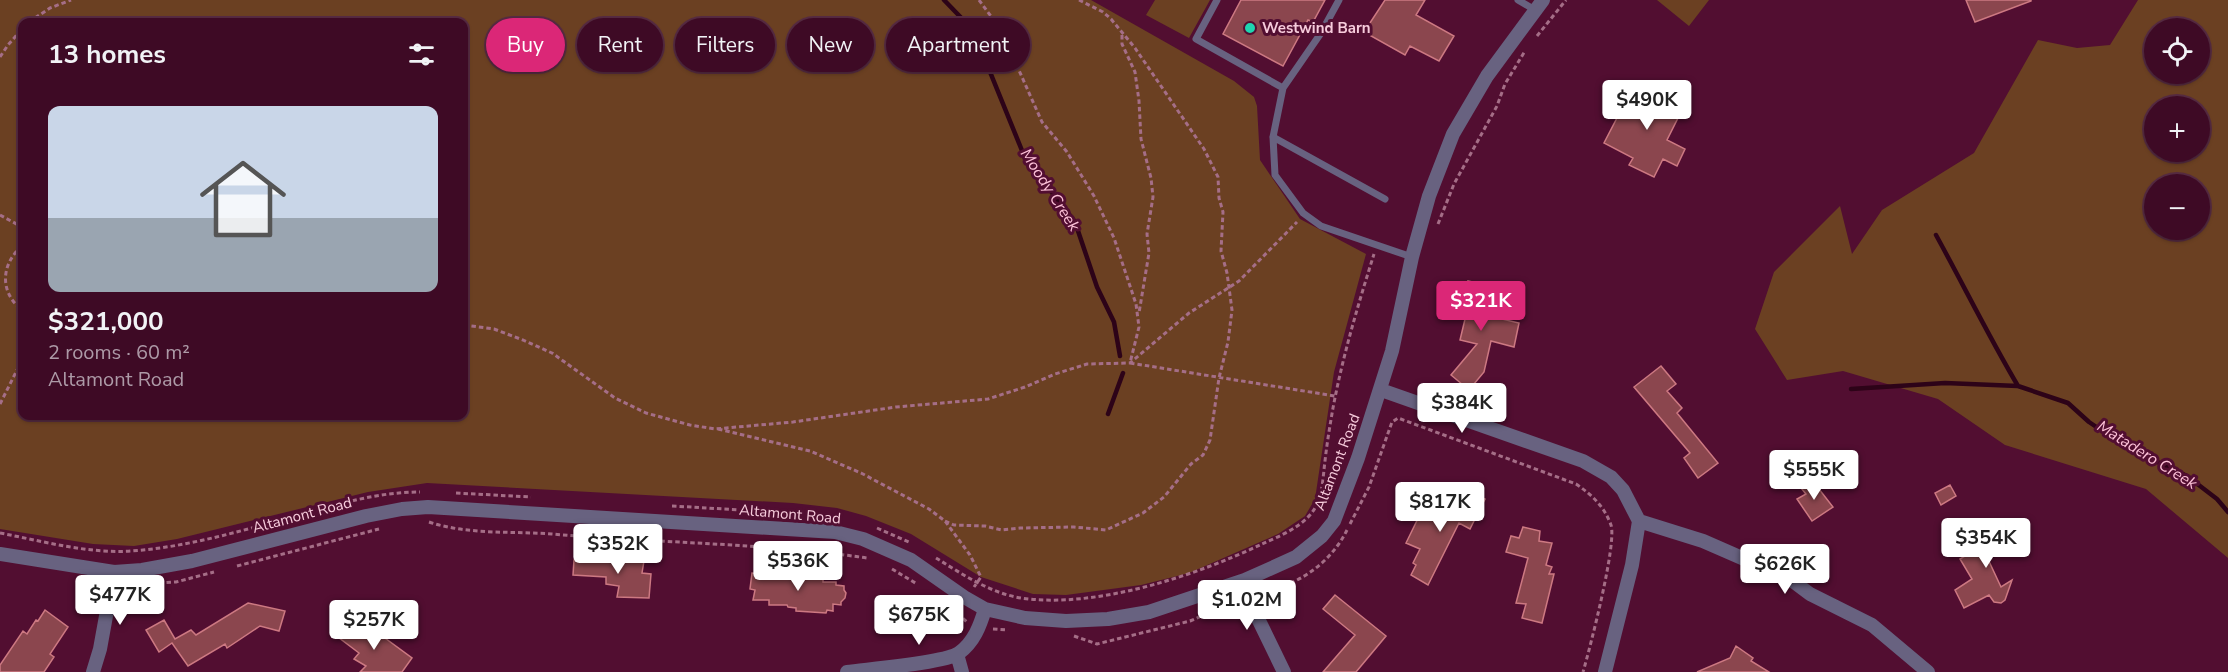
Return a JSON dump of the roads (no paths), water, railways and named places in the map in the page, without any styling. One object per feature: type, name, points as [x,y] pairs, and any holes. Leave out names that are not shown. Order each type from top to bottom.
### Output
[{"type":"street","name":"Altamont Road","points":[[0,554],[114,572],[192,561],[366,516],[428,507],[835,532],[863,539],[910,560],[985,609],[1025,618],[1066,621],[1108,619],[1149,612],[1245,580],[1296,557],[1322,536],[1334,520],[1381,390],[1392,351],[1412,256],[1429,196],[1453,134],[1486,76],[1539,5]]},
{"type":"street","points":[[1381,390],[1583,461],[1611,477],[1623,490],[1639,521],[1632,565],[1605,672]]},
{"type":"street","points":[[1639,521],[1703,541],[1790,579],[1810,594],[1872,625],[1928,672]]},
{"type":"street","points":[[93,672],[100,649],[114,572]]},
{"type":"street","points":[[1245,580],[1247,596],[1284,672]]},
{"type":"street","points":[[847,672],[931,661],[957,654],[972,640],[985,609]]},
{"type":"street","points":[[957,654],[962,672]]},
{"type":"lane","points":[[1217,0],[1196,39],[1283,88]]},
{"type":"lane","points":[[1340,0],[1321,33],[1283,88],[1273,137],[1275,175],[1303,213],[1321,226],[1412,256]]},
{"type":"lane","points":[[1518,0],[1539,5]]},
{"type":"lane","points":[[1273,137],[1385,199]]},
{"type":"waterway","name":"Moody Creek","points":[[944,0],[973,30],[1025,158],[1075,222],[1097,287],[1114,322],[1120,356]]},
{"type":"waterway","points":[[1936,235],[2018,386]]},
{"type":"waterway","name":"Moody Creek","points":[[1108,414],[1123,373]]},
{"type":"waterway","name":"Matadero Creek","points":[[1851,389],[1945,383],[2018,386],[2068,403],[2089,422],[2126,447],[2187,476],[2217,499],[2228,512]]},
{"type":"place","name":"Westwind Barn","points":[[1250,28]]}]
